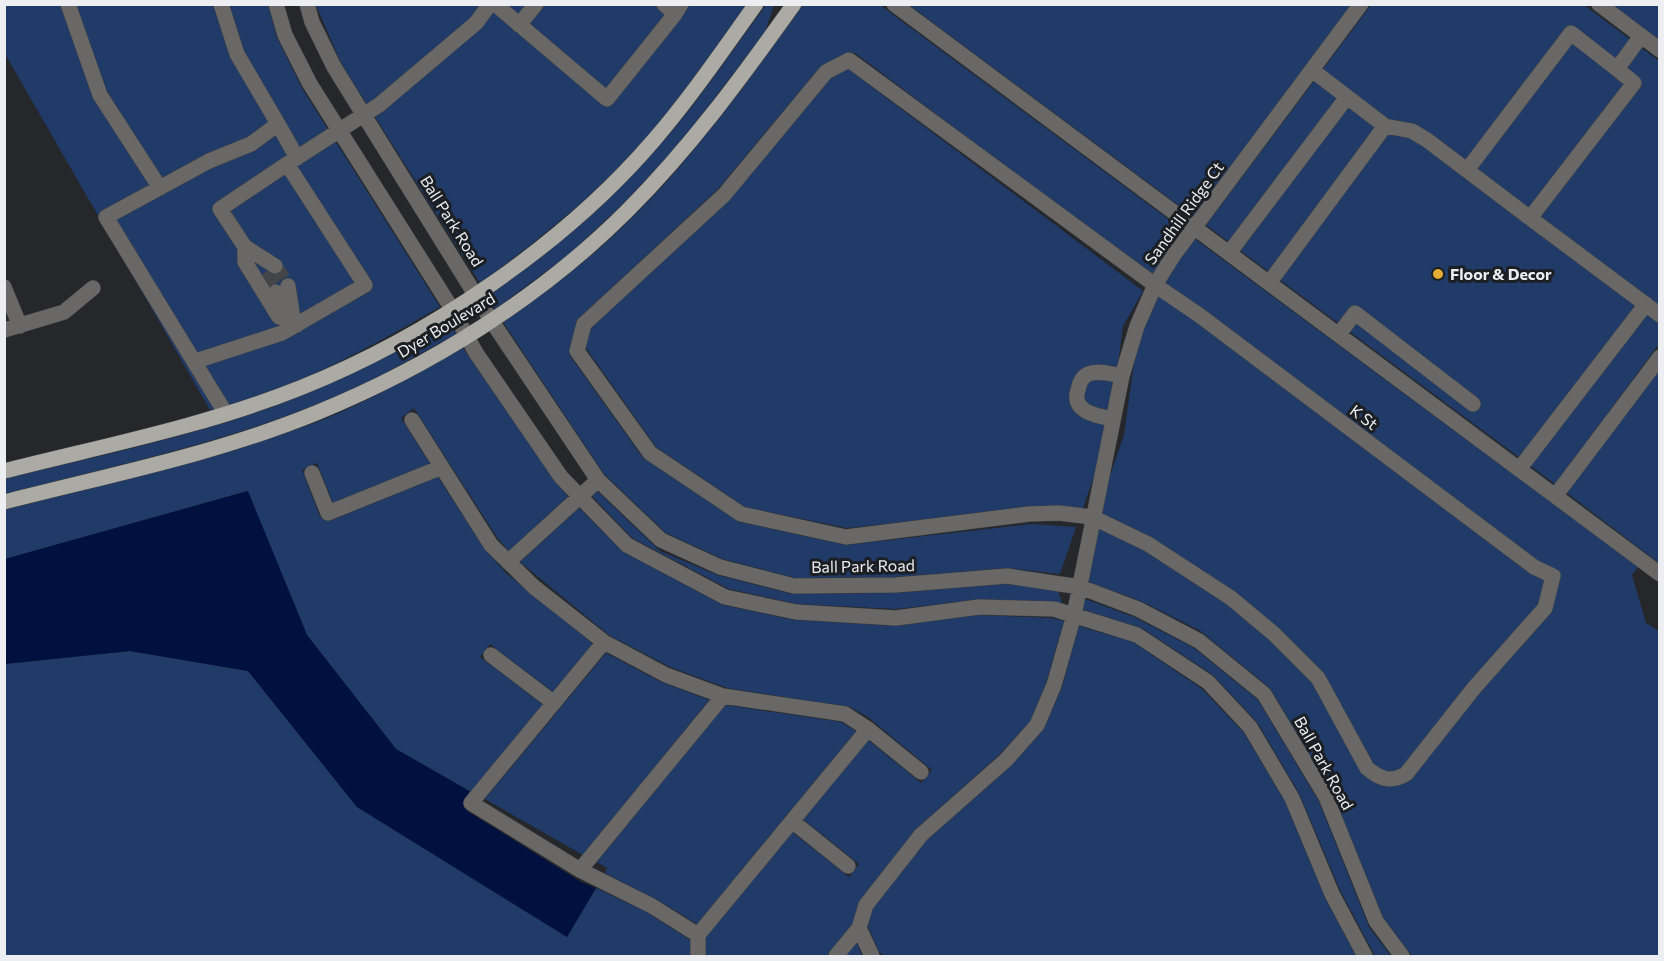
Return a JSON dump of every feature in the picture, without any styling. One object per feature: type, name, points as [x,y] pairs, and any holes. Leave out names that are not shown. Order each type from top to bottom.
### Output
[{"type":"main road","name":"Dyer Boulevard","points":[[4,471],[226,414],[300,388],[376,353],[477,294],[538,250],[602,193],[653,141],[756,4]]},
{"type":"main road","points":[[772,35],[782,4]]},
{"type":"main road","name":"Dyer Boulevard","points":[[4,502],[223,446],[316,413],[392,378],[467,336],[573,261],[626,212],[682,152],[794,4]]},
{"type":"street","points":[[68,4],[100,95],[160,188]]},
{"type":"street","points":[[196,361],[282,333],[290,320],[365,285],[292,161],[278,124],[237,54],[221,4]]},
{"type":"street","points":[[276,4],[285,35],[310,84],[452,309],[476,353],[561,477],[627,544],[725,597],[796,612],[896,618],[979,607],[1054,609],[1137,635],[1208,682],[1250,727],[1292,798],[1332,894],[1365,957]]},
{"type":"street","name":"Ball Park Road","points":[[307,4],[312,22],[334,67],[477,294],[491,320],[598,480],[661,540],[720,567],[794,586],[896,585],[1007,576],[1080,587],[1138,609],[1200,641],[1264,694],[1326,797],[1376,921],[1402,957]]},
{"type":"street","points":[[290,320],[245,254],[220,209],[364,115],[476,23],[490,4]]},
{"type":"street","points":[[495,4],[607,99],[673,8]]},
{"type":"street","points":[[519,25],[536,4]]},
{"type":"street","points":[[894,4],[1520,468],[1659,574]]},
{"type":"street","name":"Sandhill Ridge Ct","points":[[836,957],[859,928],[866,904],[921,835],[1006,760],[1037,725],[1054,686],[1074,615],[1122,376],[1137,326],[1155,285],[1194,227],[1361,4]]},
{"type":"street","points":[[1599,4],[1659,50]]},
{"type":"street","points":[[1467,170],[1571,33],[1634,83],[1530,218]]},
{"type":"street","points":[[1617,69],[1641,36]]},
{"type":"street","name":"K St","points":[[849,60],[1199,315],[1534,567],[1553,576],[1545,608],[1474,688],[1406,774],[1395,780],[1378,778],[1367,768],[1317,678],[1274,634],[1231,597],[1148,544],[1092,517],[1059,513],[1029,514],[846,537],[741,514],[650,453],[577,351],[584,324],[724,195],[826,72],[849,60]]},
{"type":"street","points":[[1312,70],[1385,126],[1412,131],[1659,315]]},
{"type":"street","points":[[1229,253],[1347,97]]},
{"type":"street","points":[[226,414],[196,361],[106,218],[209,161],[251,144],[278,124]]},
{"type":"street","points":[[1269,283],[1385,126]]},
{"type":"street","points":[[245,254],[270,269]]},
{"type":"street","points":[[4,287],[20,326]]},
{"type":"street","points":[[4,330],[64,312],[93,288]]},
{"type":"street","points":[[282,289],[290,320]]},
{"type":"street","points":[[1520,468],[1646,304]]},
{"type":"street","points":[[1339,334],[1355,313],[1473,404]]},
{"type":"street","points":[[1556,495],[1659,357]]},
{"type":"street","points":[[1113,419],[1086,413],[1078,405],[1076,395],[1080,382],[1087,375],[1101,372],[1122,376]]},
{"type":"street","points":[[412,420],[491,545],[508,562],[604,642],[666,675],[723,696],[845,714],[868,729],[921,772]]},
{"type":"street","points":[[312,473],[328,513],[442,467]]},
{"type":"street","points":[[508,562],[598,480]]},
{"type":"street","points":[[604,642],[471,803],[580,870],[652,906],[698,934]]},
{"type":"street","points":[[491,655],[554,703]]},
{"type":"street","points":[[580,870],[723,696]]},
{"type":"street","points":[[698,957],[698,934],[868,729]]},
{"type":"street","points":[[792,821],[848,866]]},
{"type":"street","points":[[859,928],[872,957]]},
{"type":"shaded area","points":[[4,5],[268,5],[277,38],[303,90],[440,307],[357,353],[300,380],[240,402],[210,410],[5,54]]},
{"type":"shaded area","points":[[316,5],[747,5],[674,104],[629,157],[568,214],[480,283],[341,63]]},
{"type":"shaded area","points":[[766,5],[774,5],[765,32],[677,147],[621,206],[568,255],[495,309],[488,296],[577,226],[659,146],[701,95]]},
{"type":"shaded area","points":[[803,5],[880,5],[1183,230],[1152,276],[855,53],[847,52],[820,67],[718,189],[579,318],[569,350],[570,356],[643,458],[739,522],[846,545],[1031,524],[1076,527],[1060,574],[1007,568],[896,577],[796,578],[723,559],[666,533],[604,474],[503,322],[576,268],[641,209],[726,110]]},
{"type":"shaded area","points":[[909,5],[1352,5],[1193,216]]},
{"type":"shaded area","points":[[1371,5],[1584,5],[1659,61],[1659,344],[1555,484],[1206,225]]},
{"type":"shaded area","points":[[1613,5],[1659,5],[1659,39]]},
{"type":"shaded area","points":[[848,69],[1143,291],[1123,326],[1109,432],[1082,511],[1032,508],[847,528],[745,507],[656,447],[586,348],[591,328],[831,78]]},
{"type":"shaded area","points":[[1195,239],[1638,567],[1632,575],[1646,623],[1659,631],[1659,956],[1412,956],[1383,917],[1333,794],[1270,688],[1199,630],[1141,601],[1075,577],[1124,435],[1139,328],[1179,260]]},
{"type":"shaded area","points":[[448,320],[456,334],[332,399],[199,444],[5,494],[5,479],[193,432],[303,395],[358,370]]},
{"type":"shaded area","points":[[463,348],[555,482],[568,496],[509,551],[498,539],[414,408],[401,418],[430,464],[333,503],[317,463],[302,470],[320,517],[330,521],[438,477],[485,550],[506,573],[593,644],[553,692],[490,644],[480,657],[543,705],[471,792],[396,749],[307,635],[247,491],[5,559],[5,510],[201,459],[279,436],[373,397]]},
{"type":"shaded area","points":[[1659,369],[1659,563],[1567,493]]},
{"type":"shaded area","points":[[248,491],[307,635],[396,749],[471,792],[466,799],[467,811],[581,882],[596,888],[567,937],[357,807],[248,671],[130,651],[5,664],[5,559]]},
{"type":"shaded area","points":[[597,491],[660,551],[717,575],[792,594],[896,593],[1006,584],[1058,590],[1062,603],[980,599],[897,609],[798,604],[729,589],[632,538],[592,496]]},
{"type":"shaded area","points":[[579,508],[623,552],[723,605],[794,620],[895,626],[979,615],[1051,618],[1064,621],[1046,683],[1031,721],[1000,754],[915,830],[860,900],[851,927],[862,956],[5,956],[4,664],[130,651],[248,671],[357,807],[567,937],[596,888],[648,913],[693,942],[792,832],[849,877],[859,864],[803,819],[868,740],[921,783],[932,770],[868,717],[850,707],[727,688],[670,667],[609,635],[520,562]]},
{"type":"shaded area","points":[[1077,596],[1134,617],[1194,648],[1258,700],[1319,802],[1369,927],[1391,956],[1375,956],[1340,890],[1299,793],[1257,722],[1213,675],[1142,628],[1081,609]]},
{"type":"shaded area","points":[[1079,626],[1133,642],[1202,689],[1244,733],[1285,802],[1325,898],[1356,956],[885,956],[879,952],[868,927],[873,908],[927,840],[1011,766],[1043,730],[1062,687]]},
{"type":"shaded area","points":[[606,653],[661,682],[709,700],[583,855],[485,799]]},
{"type":"shaded area","points":[[725,705],[841,722],[856,731],[697,924],[656,899],[605,873],[607,868],[597,862]]},
{"type":"tunnel","points":[[275,266],[288,286]]},
{"type":"tunnel","points":[[264,273],[276,292]]},
{"type":"place","name":"Floor & Decor","points":[[1438,274]]}]
